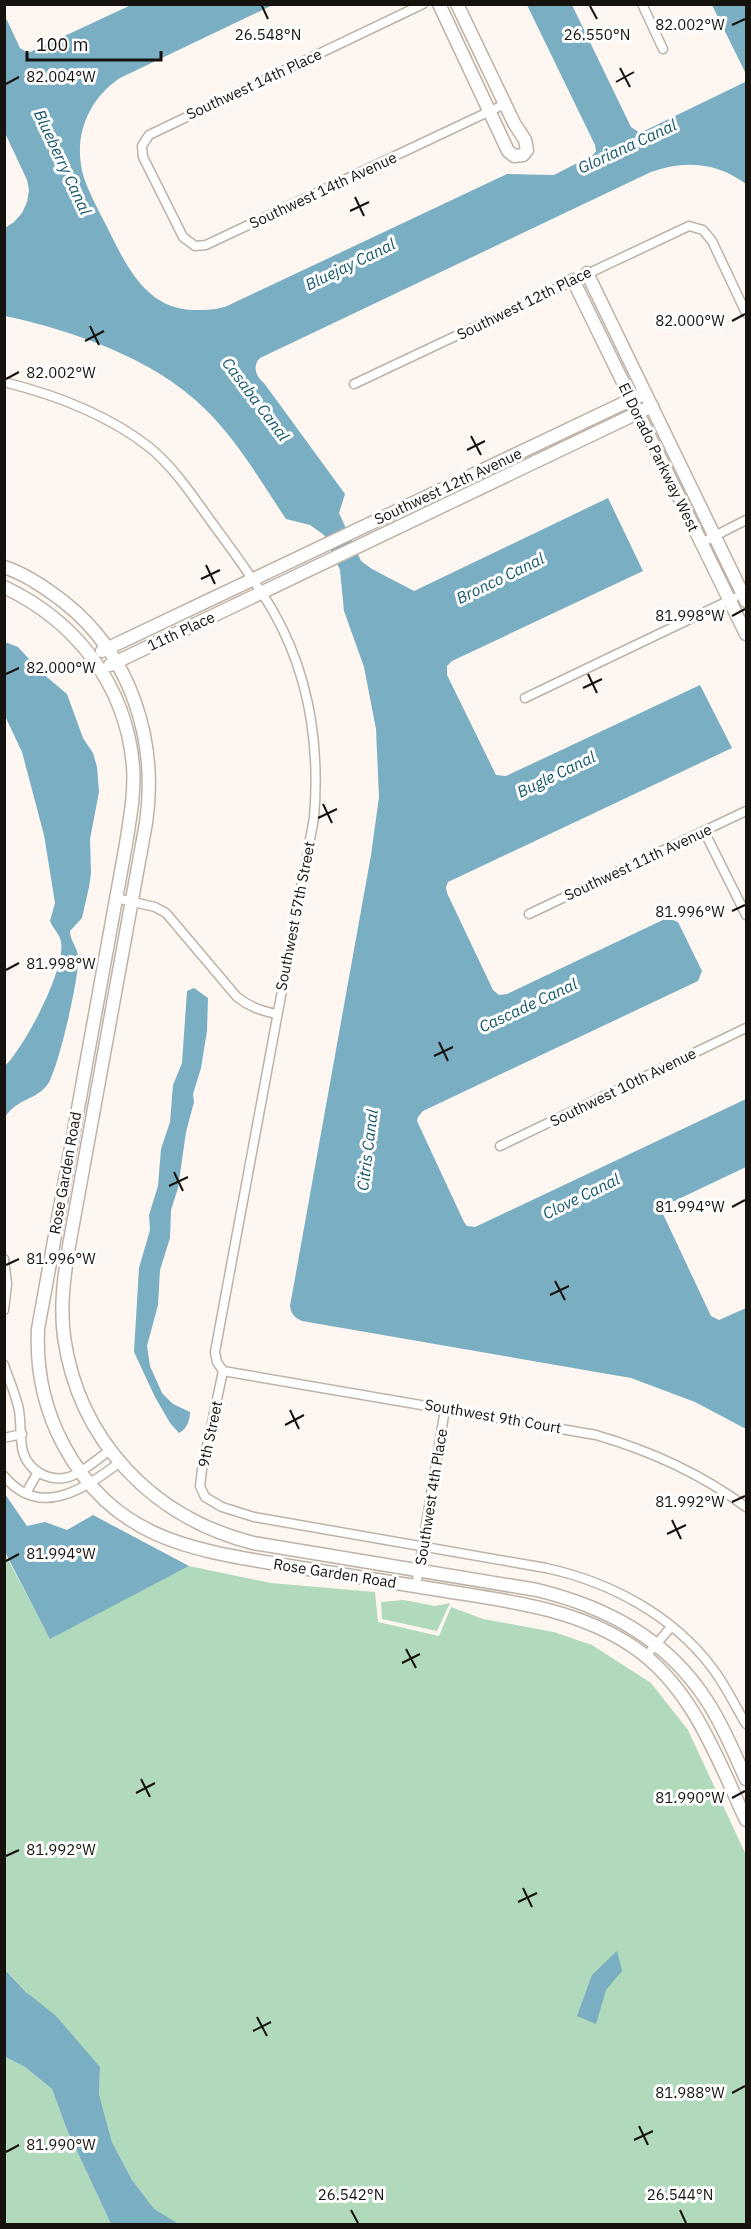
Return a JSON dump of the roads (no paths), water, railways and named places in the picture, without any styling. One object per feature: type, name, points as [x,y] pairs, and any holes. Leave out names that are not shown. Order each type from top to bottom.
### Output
[{"type":"street","name":"Southwest 14th Place","points":[[162,197],[143,157],[142,146],[149,135],[423,4]]},
{"type":"street","points":[[439,4],[508,151],[514,156],[523,155],[527,150],[527,145],[457,4]]},
{"type":"street","points":[[642,4],[663,49]]},
{"type":"street","name":"Southwest 14th Avenue","points":[[162,197],[183,237],[195,246],[206,245],[505,104]]},
{"type":"street","name":"Southwest 12th Place","points":[[354,384],[682,228],[696,227],[703,230],[712,241],[747,313]]},
{"type":"street","name":"El Dorado Parkway West","points":[[587,273],[745,598]]},
{"type":"street","name":"El Dorado Parkway West","points":[[573,280],[747,634]]},
{"type":"street","name":"Southwest 57th Street","points":[[4,382],[79,406],[122,428],[151,448],[181,481],[238,558],[273,611],[298,667],[311,716],[316,767],[314,818],[215,1352],[217,1362],[223,1371]]},
{"type":"street","name":"Southwest 12th Avenue","points":[[251,579],[645,393]]},
{"type":"street","name":"Southwest 12th Avenue","points":[[260,592],[652,406]]},
{"type":"street","points":[[701,543],[747,520]]},
{"type":"street","name":"Rose Garden Road","points":[[4,567],[34,581],[58,597],[84,620],[107,648],[117,662],[137,706],[149,766],[148,807],[69,1244],[63,1295],[64,1336],[72,1371],[85,1408],[110,1450],[158,1498],[186,1517],[218,1533],[253,1543],[537,1590],[568,1597],[617,1618],[680,1666],[707,1701],[747,1779]]},
{"type":"street","name":"11th Place","points":[[92,656],[251,579]]},
{"type":"street","name":"Rose Garden Road","points":[[4,587],[23,596],[55,617],[92,656],[122,713],[133,766],[132,806],[38,1329],[38,1366],[45,1401],[58,1435],[80,1472],[106,1501],[130,1520],[179,1545],[526,1605],[559,1613],[620,1638],[646,1656],[677,1688],[695,1713],[747,1820]]},
{"type":"street","name":"11th Place","points":[[101,670],[260,592]]},
{"type":"street","points":[[525,698],[730,600],[745,598]]},
{"type":"street","name":"Southwest 11th Avenue","points":[[529,914],[747,811]]},
{"type":"street","points":[[705,831],[747,915]]},
{"type":"street","points":[[116,898],[155,907],[166,913],[237,997],[255,1009],[277,1014]]},
{"type":"street","name":"Southwest 10th Avenue","points":[[500,1146],[747,1028]]},
{"type":"street","points":[[4,1259],[7,1284],[4,1310]]},
{"type":"street","points":[[4,1365],[18,1406],[23,1450],[27,1460],[38,1472],[53,1478],[66,1477],[80,1472],[110,1450]]},
{"type":"street","name":"Southwest 9th Court","points":[[223,1371],[564,1428],[620,1442],[650,1452],[689,1470],[747,1507]]},
{"type":"street","name":"9th Street","points":[[223,1371],[202,1470],[200,1486],[205,1497],[222,1507],[262,1519],[422,1546]]},
{"type":"street","name":"Southwest 4th Place","points":[[416,1586],[445,1408]]},
{"type":"street","points":[[4,1438],[22,1434]]},
{"type":"street","points":[[4,1476],[26,1493],[55,1497],[90,1484],[120,1462]]},
{"type":"street","points":[[26,1493],[38,1472]]},
{"type":"street","points":[[422,1546],[546,1568],[587,1579],[642,1605],[671,1627],[712,1668],[747,1724]]},
{"type":"street","points":[[646,1656],[671,1627]]},
{"type":"water","points":[[131,5],[273,5],[120,78],[99,97],[91,109],[81,135],[80,149],[84,178],[130,270],[151,294],[163,302],[178,308],[195,310],[227,306],[507,174],[554,175],[593,155],[596,151],[595,145],[527,5],[572,5],[631,127],[640,133],[745,82],[745,72],[712,5],[746,5],[746,184],[724,171],[700,165],[676,166],[651,172],[260,358],[256,364],[256,371],[345,494],[339,513],[361,561],[414,591],[608,498],[643,571],[452,661],[447,666],[447,675],[496,775],[506,776],[700,685],[732,748],[448,882],[447,893],[493,990],[499,995],[507,994],[667,918],[678,922],[702,971],[698,981],[423,1111],[417,1121],[464,1222],[467,1226],[475,1227],[746,1099],[746,1167],[668,1204],[663,1214],[711,1316],[719,1320],[746,1308],[746,1429],[695,1402],[631,1378],[302,1321],[291,1311],[290,1306],[371,855],[379,797],[376,729],[364,667],[344,611],[340,570],[324,535],[310,525],[286,519],[228,434],[185,391],[137,361],[85,338],[5,316],[5,228],[22,213],[29,190],[27,180],[5,133],[5,16],[20,48],[28,53]]},
{"type":"water","points":[[5,642],[18,647],[42,673],[67,694],[83,738],[93,753],[97,767],[99,792],[90,839],[89,887],[82,918],[70,931],[78,954],[78,967],[72,1002],[57,1060],[48,1084],[38,1094],[16,1106],[5,1117],[5,1066],[23,1042],[51,988],[61,954],[61,942],[50,921],[55,903],[44,835],[22,752],[5,716]]},
{"type":"water","points":[[194,988],[208,998],[207,1031],[201,1068],[193,1094],[194,1102],[186,1132],[178,1188],[171,1210],[170,1238],[160,1270],[158,1305],[147,1346],[150,1366],[162,1393],[173,1404],[190,1412],[188,1424],[179,1433],[170,1423],[155,1397],[134,1352],[139,1268],[150,1230],[149,1215],[158,1186],[161,1149],[170,1122],[173,1085],[182,1063],[187,991]]},
{"type":"water","points":[[5,1494],[27,1526],[45,1522],[67,1530],[93,1515],[189,1566],[50,1639],[5,1552]]},
{"type":"water","points":[[617,1951],[622,1971],[606,1990],[596,2024],[577,2016],[592,1975]]},
{"type":"water","points":[[5,1970],[26,1992],[56,2016],[100,2067],[99,2094],[112,2142],[132,2180],[154,2209],[179,2224],[111,2224],[67,2130],[52,2089],[25,2067],[5,2057]]},
{"type":"water label","name":"Gloriana Canal","points":[[627,146]]},
{"type":"water label","name":"Blueberry Canal","points":[[63,162]]},
{"type":"water label","name":"Bluejay Canal","points":[[350,264]]},
{"type":"water label","name":"Casaba Canal","points":[[256,399]]},
{"type":"water label","name":"Bronco Canal","points":[[500,578]]},
{"type":"water label","name":"Bugle Canal","points":[[556,774]]},
{"type":"water label","name":"Cascade Canal","points":[[528,1005]]},
{"type":"water label","name":"Citris Canal","points":[[367,1150]]},
{"type":"water label","name":"Clove Canal","points":[[581,1196]]}]
